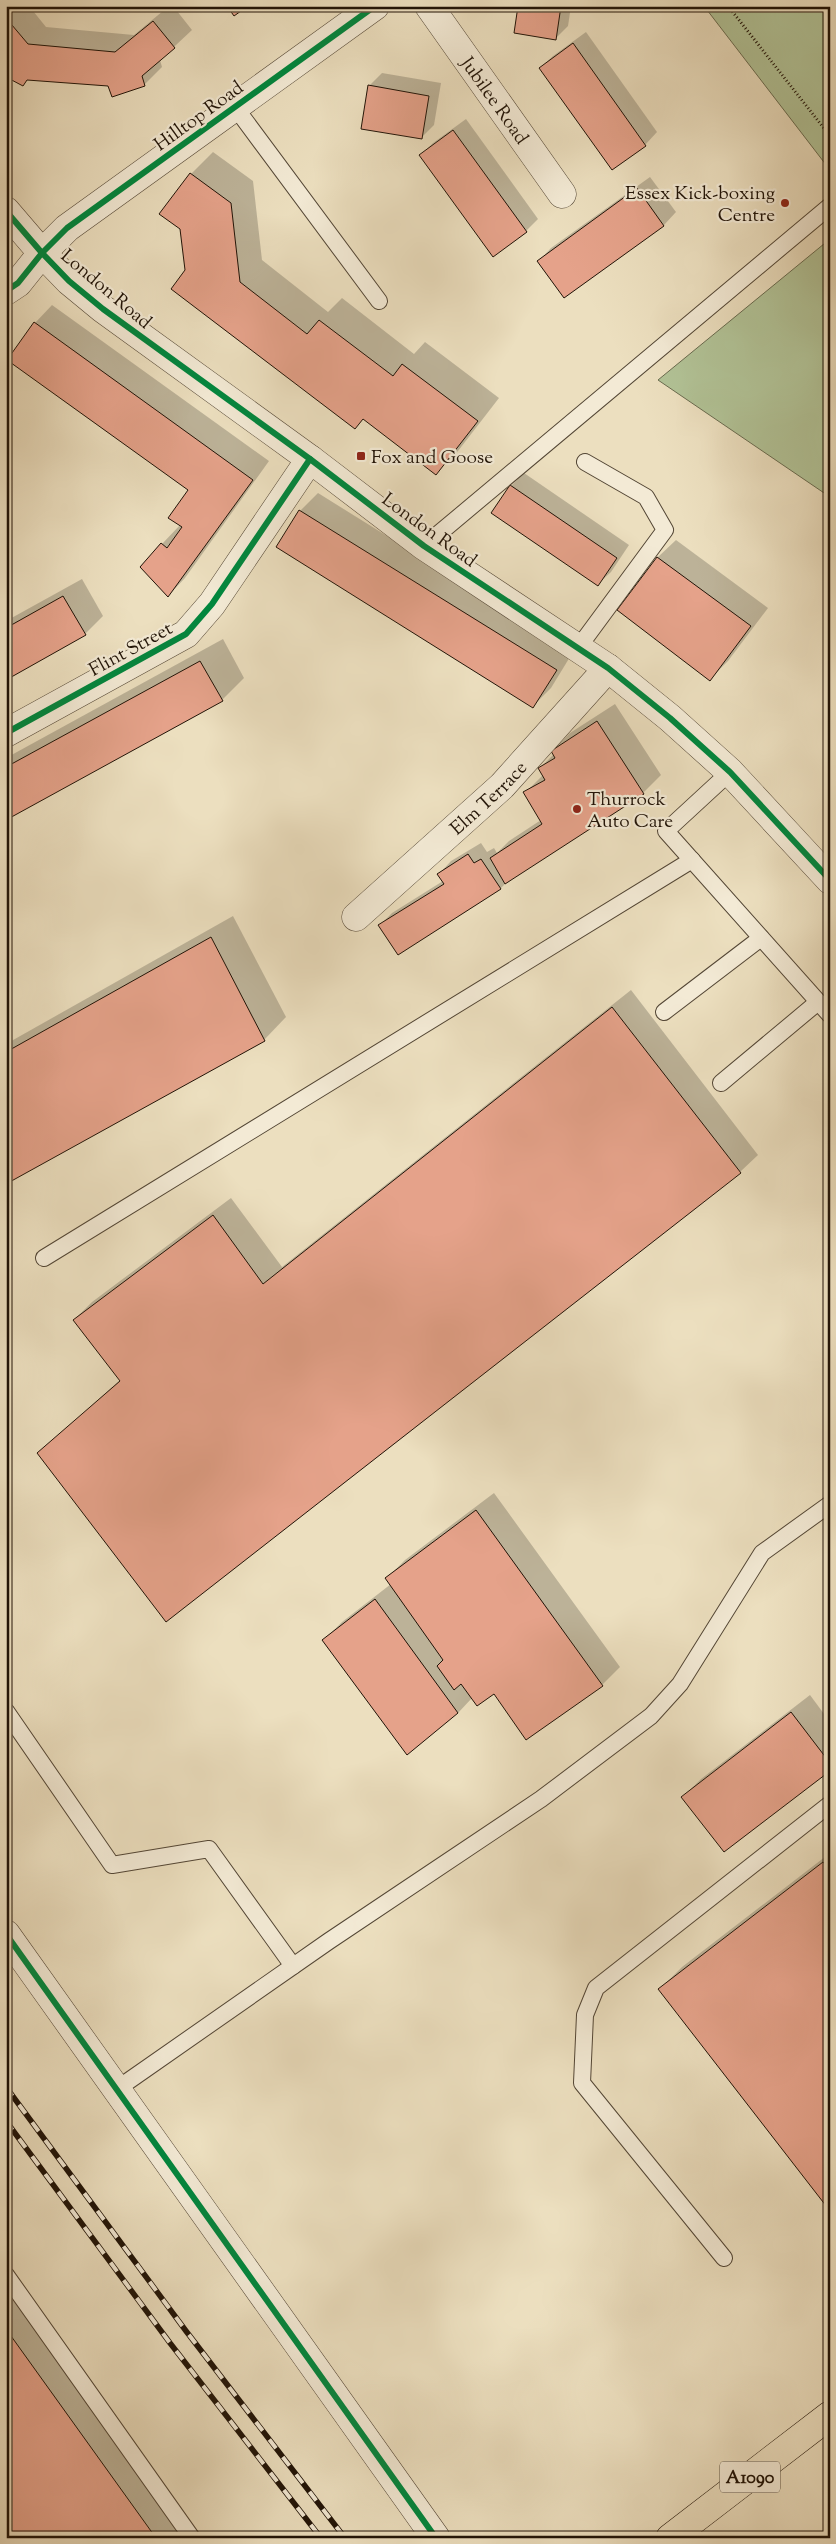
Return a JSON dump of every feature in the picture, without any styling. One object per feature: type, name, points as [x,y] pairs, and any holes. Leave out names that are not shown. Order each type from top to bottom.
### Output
[{"type":"main road","name":"A1090","points":[[670,2538],[830,2416]]},
{"type":"street","name":"Hilltop Road","points":[[6,291],[18,282],[42,253],[67,228],[375,6]]},
{"type":"street","name":"Jubilee Road","points":[[429,6],[562,194]]},
{"type":"street","name":"London Road","points":[[6,211],[69,281],[103,309],[310,459],[424,546],[608,668],[670,718],[730,772],[830,880]]},
{"type":"street","name":"Flint Street","points":[[6,733],[186,634],[212,604],[310,459]]},
{"type":"street","name":"Elm Terrace","points":[[356,917],[502,786],[608,668]]},
{"type":"street","points":[[6,1934],[436,2538]]},
{"type":"lane","points":[[235,107],[379,301]]},
{"type":"lane","points":[[424,546],[830,206]]},
{"type":"lane","points":[[578,648],[665,530],[646,498],[585,462]]},
{"type":"lane","points":[[730,772],[666,831],[830,1015]]},
{"type":"lane","points":[[44,1258],[692,860]]},
{"type":"lane","points":[[664,1012],[761,938]]},
{"type":"lane","points":[[721,1083],[818,1002]]},
{"type":"lane","points":[[117,2089],[293,1966],[541,1799],[651,1716],[680,1684],[762,1554],[830,1504]]},
{"type":"lane","points":[[6,1711],[112,1865],[209,1849],[293,1966]]},
{"type":"lane","points":[[724,2258],[582,2083],[585,2015],[596,1988],[830,1804]]},
{"type":"lane","points":[[6,2275],[192,2538]]},
{"type":"path","points":[[728,6],[830,136]]},
{"type":"green space","points":[[704,6],[830,6],[830,170]]},
{"type":"green space","points":[[830,239],[830,497],[658,380]]},
{"type":"building","points":[[227,6],[248,6],[234,16]]},
{"type":"building","points":[[518,6],[561,6],[556,40],[514,33]]},
{"type":"building","points":[[6,18],[28,44],[115,52],[153,21],[175,48],[142,76],[145,86],[112,97],[108,86],[27,80],[23,86],[6,77]]},
{"type":"building","points":[[573,43],[646,146],[612,170],[539,68]]},
{"type":"building","points":[[368,85],[429,96],[422,139],[361,129]]},
{"type":"building","points":[[453,130],[527,232],[493,257],[419,155]]},
{"type":"building","points":[[190,173],[231,203],[240,282],[307,334],[319,320],[393,376],[402,364],[478,421],[436,475],[363,419],[355,429],[171,289],[185,270],[180,229],[159,214]]},
{"type":"building","points":[[637,188],[664,226],[564,298],[537,261]]},
{"type":"building","points":[[34,322],[253,480],[168,597],[140,567],[161,543],[167,548],[182,527],[168,518],[188,490],[7,360]]},
{"type":"building","points":[[510,485],[617,558],[598,586],[491,513]]},
{"type":"building","points":[[299,510],[557,670],[533,708],[276,547]]},
{"type":"building","points":[[657,557],[751,626],[710,681],[617,610]]},
{"type":"building","points":[[63,596],[86,635],[6,680],[6,628]]},
{"type":"building","points":[[200,661],[223,701],[6,820],[6,767]]},
{"type":"building","name":"Thurrock Auto Care","points":[[597,721],[644,794],[505,884],[490,858],[542,824],[523,792],[545,780],[538,768],[555,758],[551,751]]},
{"type":"building","points":[[468,854],[474,863],[481,859],[501,889],[398,955],[378,925],[444,884],[437,874]]},
{"type":"building","points":[[211,937],[265,1041],[6,1184],[6,1052]]},
{"type":"building","points":[[612,1007],[741,1173],[166,1622],[37,1453],[120,1381],[73,1320],[213,1215],[263,1284]]},
{"type":"building","points":[[476,1510],[603,1686],[526,1740],[494,1694],[477,1706],[461,1684],[454,1690],[437,1666],[443,1660],[385,1578]]},
{"type":"building","points":[[375,1599],[458,1713],[407,1755],[322,1640]]},
{"type":"building","points":[[791,1712],[830,1763],[830,1771],[724,1852],[681,1797]]},
{"type":"building","points":[[823,1862],[830,1870],[830,2211],[658,1989]]},
{"type":"building","points":[[6,2329],[156,2538],[6,2538]]},
{"type":"railway","points":[[6,2087],[186,2331],[345,2538]]},
{"type":"railway","points":[[6,2121],[170,2343],[321,2538]]},
{"type":"cycle path","points":[[6,291],[18,283],[42,253],[67,228],[375,6]]},
{"type":"cycle path","points":[[6,211],[69,281],[103,309],[310,459],[424,546],[608,668],[670,718],[730,772],[830,880]]},
{"type":"cycle path","points":[[6,733],[186,634],[212,604],[310,459]]},
{"type":"cycle path","points":[[6,1934],[436,2538]]},
{"type":"place","name":"Essex Kick-boxing Centre","points":[[785,203]]},
{"type":"place","name":"Fox and Goose","points":[[361,456]]},
{"type":"place","name":"Thurrock Auto Care","points":[[577,809]]}]
